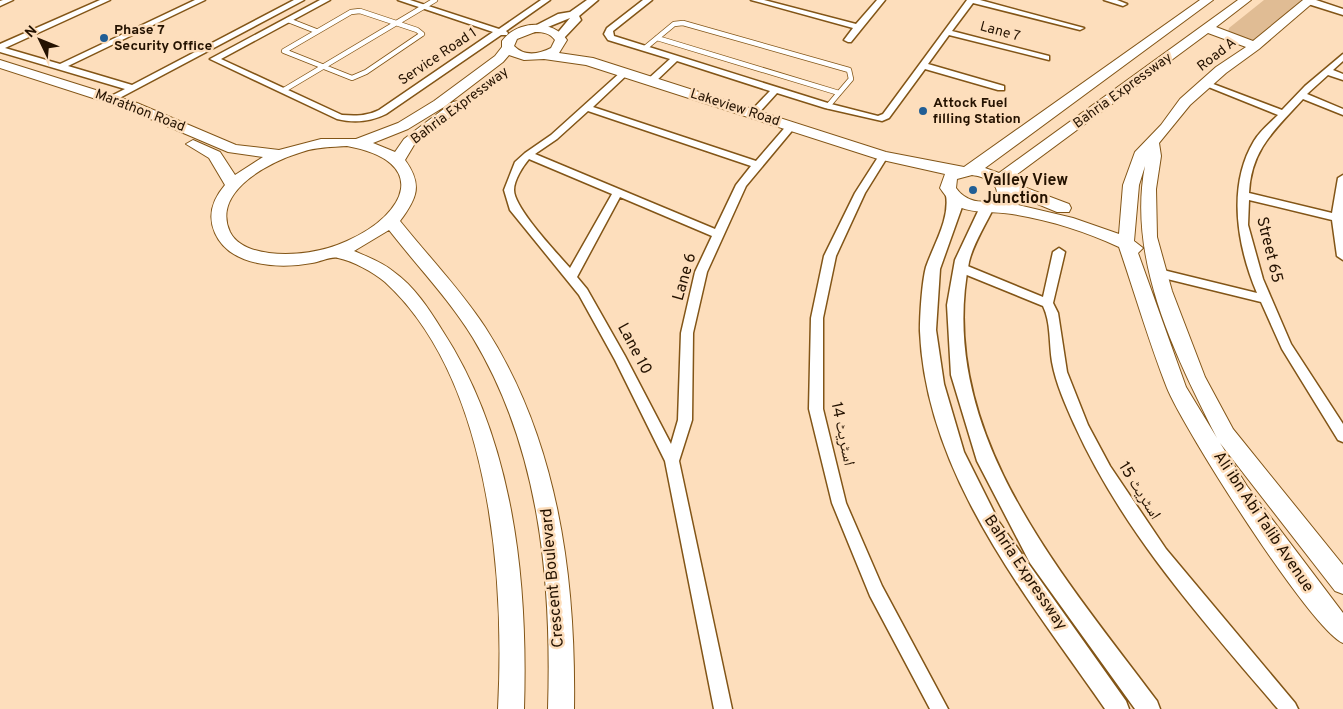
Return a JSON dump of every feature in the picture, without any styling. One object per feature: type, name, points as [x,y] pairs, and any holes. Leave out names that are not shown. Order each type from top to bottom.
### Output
[{"type":"main road","name":"Bahria Expressway","points":[[951,192],[950,177],[967,171],[1207,0]]},
{"type":"main road","name":"Bahria Expressway","points":[[1002,182],[1246,0]]},
{"type":"main road","name":"Road A","points":[[1152,144],[1184,102],[1309,0]]},
{"type":"main road","points":[[1207,28],[1255,46]]},
{"type":"main road","points":[[534,29],[548,30],[588,61],[543,55],[525,56],[514,53],[510,42],[534,29]]},
{"type":"main road","points":[[543,55],[553,52],[560,40]]},
{"type":"main road","name":"Bahria Expressway","points":[[360,143],[403,126],[439,104],[500,60],[510,42]]},
{"type":"main road","name":"Bahria Expressway","points":[[398,159],[409,142],[525,56]]},
{"type":"main road","name":"Lakeview Road","points":[[588,61],[883,156]]},
{"type":"main road","name":"Marathon Road","points":[[0,64],[132,106],[233,149],[279,154]]},
{"type":"main road","name":"Marathon Road","points":[[0,71],[130,115],[216,155],[233,185]]},
{"type":"main road","points":[[320,143],[360,143],[388,152],[398,159],[409,177],[409,187],[400,210],[391,220],[358,243],[312,258],[286,260],[262,258],[242,252],[228,242],[220,229],[218,214],[223,199],[233,185],[254,168],[279,154],[320,143]]},
{"type":"main road","name":"Ali ibn Abi Talib Avenue","points":[[1343,583],[1226,435],[1196,377],[1156,265],[1149,232],[1148,189],[1154,156],[1152,144],[1142,152],[1131,185],[1126,235],[1149,316],[1177,389],[1239,493],[1318,602],[1343,631]]},
{"type":"main road","points":[[883,156],[987,173],[1002,182],[1126,235],[1156,265]]},
{"type":"main road","points":[[883,156],[974,206],[991,206],[1063,219],[1126,235],[1149,232]]},
{"type":"main road","points":[[991,206],[1006,195],[1002,182]]},
{"type":"main road","name":"Crescent Boulevard","points":[[391,220],[432,269],[488,348],[513,398],[531,444],[545,497],[554,556],[560,610],[561,709]]},
{"type":"main road","points":[[338,251],[390,278],[419,308],[445,347],[469,398],[491,474],[505,554],[513,634],[512,709]]},
{"type":"street","points":[[0,4],[10,0]]},
{"type":"street","points":[[0,48],[106,0]]},
{"type":"street","points":[[62,66],[201,0]]},
{"type":"street","points":[[112,99],[300,0]]},
{"type":"street","points":[[284,90],[214,59],[326,0]]},
{"type":"street","points":[[402,0],[499,32],[510,42]]},
{"type":"street","name":"Service Road 1","points":[[284,90],[340,117],[353,120],[371,118],[386,111],[546,0]]},
{"type":"street","points":[[534,29],[562,16],[573,15],[593,0]]},
{"type":"street","points":[[648,0],[608,34],[612,38],[828,106],[880,119],[886,116],[971,0],[1080,28]]},
{"type":"street","points":[[755,0],[858,27]]},
{"type":"street","points":[[848,40],[881,0]]},
{"type":"street","points":[[1108,0],[1123,4]]},
{"type":"street","points":[[1309,0],[1343,12]]},
{"type":"street","points":[[1323,0],[1343,7]]},
{"type":"street","points":[[560,40],[576,20],[573,15]]},
{"type":"street","name":"Lane 7","points":[[947,32],[1046,58]]},
{"type":"street","points":[[0,48],[132,88]]},
{"type":"street","name":"Street 65","points":[[1343,57],[1301,95],[1259,141],[1245,175],[1243,224],[1257,279],[1286,346],[1343,436]]},
{"type":"street","points":[[651,81],[676,58]]},
{"type":"street","points":[[922,66],[1000,88]]},
{"type":"street","points":[[1327,71],[1343,77]]},
{"type":"street","name":"Lane 10","points":[[625,73],[588,108],[519,164],[510,190],[514,208],[583,292],[621,358],[672,461],[722,709]]},
{"type":"street","points":[[1205,84],[1283,114]]},
{"type":"street","points":[[753,114],[776,89]]},
{"type":"street","points":[[1301,95],[1343,112]]},
{"type":"street","points":[[588,108],[757,165]]},
{"type":"street","name":"Lane 6","points":[[672,461],[685,420],[687,333],[700,272],[740,185],[791,126]]},
{"type":"street","points":[[528,155],[717,234]]},
{"type":"street","name":"اسٹریٹ 14","points":[[883,156],[860,192],[830,256],[817,318],[816,409],[839,503],[876,591],[939,709]]},
{"type":"street","points":[[1343,178],[1337,197],[1338,236],[1343,256]]},
{"type":"street","points":[[571,277],[618,192]]},
{"type":"street","name":"Bahria Expressway","points":[[951,192],[955,207],[933,269],[928,330],[936,384],[955,453],[992,528],[1118,709]]},
{"type":"street","points":[[1244,195],[1337,218]]},
{"type":"street","name":"Bahria Expressway","points":[[991,206],[962,260],[955,305],[958,376],[986,461],[1036,556],[1149,709]]},
{"type":"street","points":[[962,268],[1047,304],[1059,252]]},
{"type":"street","points":[[1156,265],[1265,299]]},
{"type":"street","name":"اسٹریٹ 15","points":[[1047,304],[1052,313],[1062,378],[1089,442],[1141,529],[1289,709]]},
{"type":"lane","points":[[284,90],[395,22],[435,0]]},
{"type":"lane","points":[[356,10],[395,22],[417,30],[422,34],[366,72],[352,78],[284,51],[316,31],[356,10]]},
{"type":"lane","points":[[288,20],[316,31]]},
{"type":"lane","points":[[645,48],[674,24],[683,23],[848,70],[852,78],[828,106]]},
{"type":"lane","points":[[657,38],[839,93]]},
{"type":"shaded area","points":[[1264,0],[1302,0],[1256,41],[1228,32],[1229,28]]},
{"type":"place","name":"Phase 7 Security Office","points":[[104,38]]},
{"type":"place","name":"Attock Fuel filling Station","points":[[923,111]]},
{"type":"place","name":"Valley View Junction","points":[[973,190]]}]
